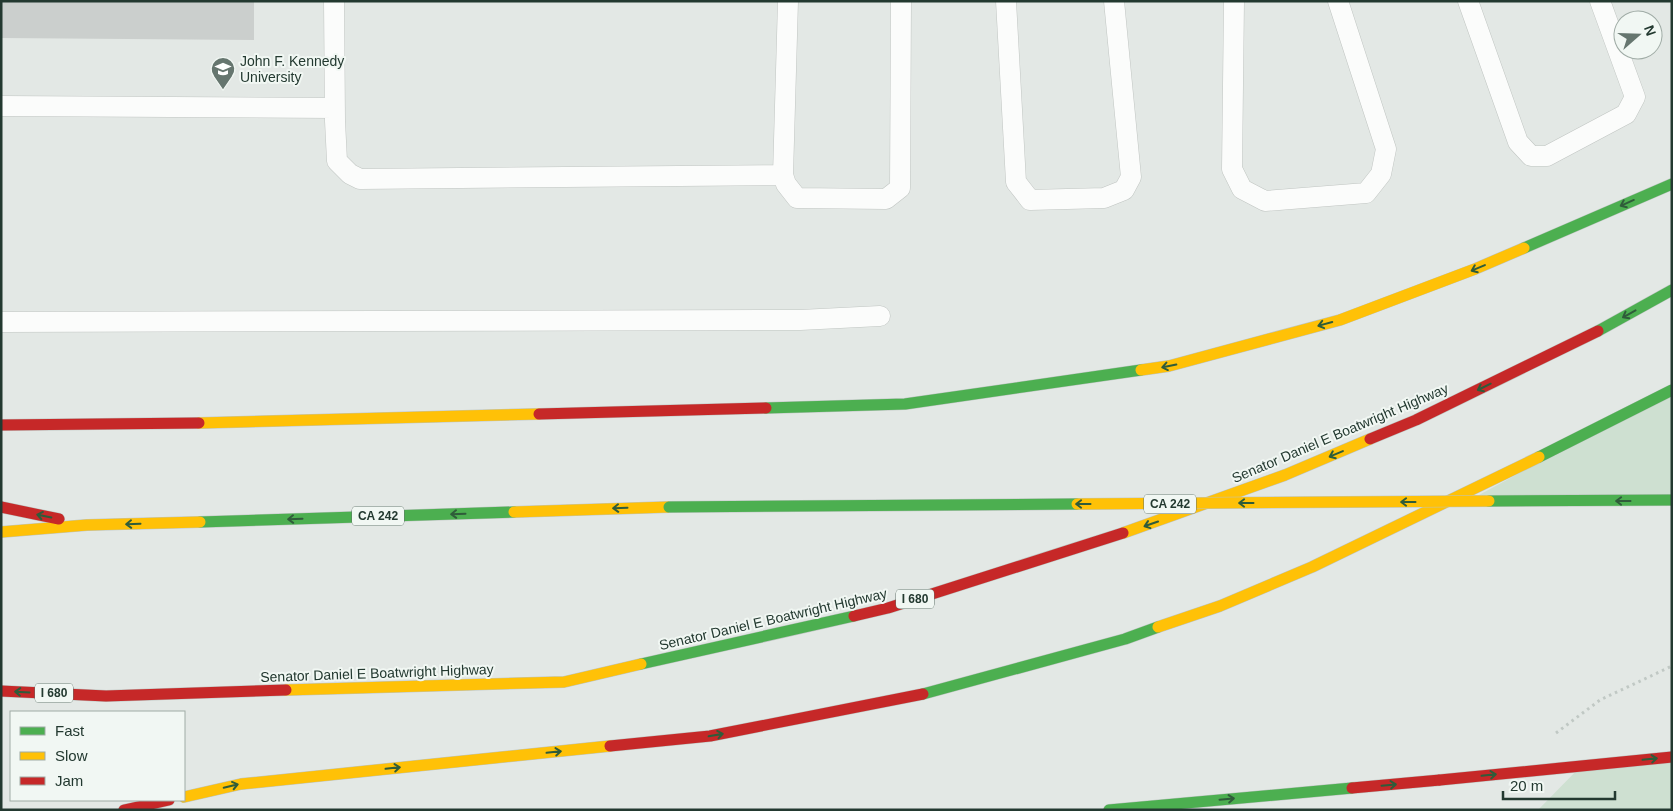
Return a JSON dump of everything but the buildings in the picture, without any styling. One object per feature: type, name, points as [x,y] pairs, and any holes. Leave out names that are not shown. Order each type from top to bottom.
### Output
[{"type":"highway","points":[[1,425],[190,423],[905,404],[1169,366],[1340,320],[1475,270],[1672,184]]},
{"type":"highway","name":"Senator Daniel E Boatwright Highway","points":[[1,691],[106,696],[564,682],[888,608],[1154,523],[1285,475],[1424,415],[1585,338],[1672,290]]},
{"type":"highway","points":[[185,796],[240,784],[710,736],[918,695],[1116,642],[1220,606],[1312,567],[1672,390]]},
{"type":"highway","name":"CA 242","points":[[1,532],[88,525],[669,507],[1672,500]]},
{"type":"highway","points":[[1,507],[88,525]]},
{"type":"highway","points":[[1109,810],[1672,757]]},
{"type":"highway","points":[[124,810],[164,801]]},
{"type":"lane","points":[[334,1],[337,160],[350,174],[360,179],[783,176]]},
{"type":"lane","points":[[788,1],[783,176],[786,184],[797,198],[886,199],[900,188],[901,1]]},
{"type":"lane","points":[[1006,1],[1016,182],[1030,200],[1104,198],[1124,190],[1131,177],[1114,1]]},
{"type":"lane","points":[[1234,1],[1232,169],[1242,189],[1265,201],[1366,193],[1381,174],[1386,149],[1338,1]]},
{"type":"lane","points":[[1468,1],[1518,142],[1531,156],[1547,156],[1626,114],[1635,97],[1600,1]]},
{"type":"lane","points":[[1,106],[335,108]]},
{"type":"lane","points":[[1,322],[800,320],[880,316]]},
{"type":"green space","points":[[1672,390],[1672,500],[1466,502]]},
{"type":"green space","points":[[1672,757],[1672,810],[1538,810],[1581,766]]},
{"type":"traffic: fast","points":[[1524,248],[1672,184]]},
{"type":"traffic: fast","points":[[1598,331],[1672,290]]},
{"type":"traffic: fast","points":[[766,408],[905,404],[1141,370]]},
{"type":"traffic: fast","points":[[1539,457],[1672,390]]},
{"type":"traffic: fast","points":[[1489,501],[1672,500]]},
{"type":"traffic: fast","points":[[669,507],[1077,504]]},
{"type":"traffic: fast","points":[[200,522],[514,512]]},
{"type":"traffic: fast","points":[[641,664],[854,616]]},
{"type":"traffic: fast","points":[[923,694],[1125,639],[1158,627]]},
{"type":"traffic: fast","points":[[1109,810],[1352,788]]},
{"type":"traffic: slow","points":[[1141,370],[1169,366],[1340,320],[1475,269],[1524,248]]},
{"type":"traffic: slow","points":[[199,423],[539,414]]},
{"type":"traffic: slow","points":[[1123,533],[1285,475],[1370,439]]},
{"type":"traffic: slow","points":[[1158,627],[1220,606],[1312,567],[1539,457]]},
{"type":"traffic: slow","points":[[1077,504],[1489,501]]},
{"type":"traffic: slow","points":[[514,512],[669,507]]},
{"type":"traffic: slow","points":[[1,532],[87,525],[200,522]]},
{"type":"traffic: slow","points":[[286,690],[564,682],[641,664]]},
{"type":"traffic: slow","points":[[185,797],[241,784],[610,746]]},
{"type":"traffic: jam","points":[[1370,439],[1416,420],[1598,331]]},
{"type":"traffic: jam","points":[[539,414],[766,408]]},
{"type":"traffic: jam","points":[[1,425],[199,423]]},
{"type":"traffic: jam","points":[[1,507],[59,519]]},
{"type":"traffic: jam","points":[[854,616],[888,608],[1123,533]]},
{"type":"traffic: jam","points":[[1,691],[106,696],[286,690]]},
{"type":"traffic: jam","points":[[610,746],[710,736],[923,694]]},
{"type":"traffic: jam","points":[[1440,780],[1672,757]]},
{"type":"traffic: jam","points":[[1352,788],[1440,780]]},
{"type":"traffic: jam","points":[[124,810],[164,801]]},
{"type":"place","name":"John F. Kennedy University","points":[[223,90]]}]
